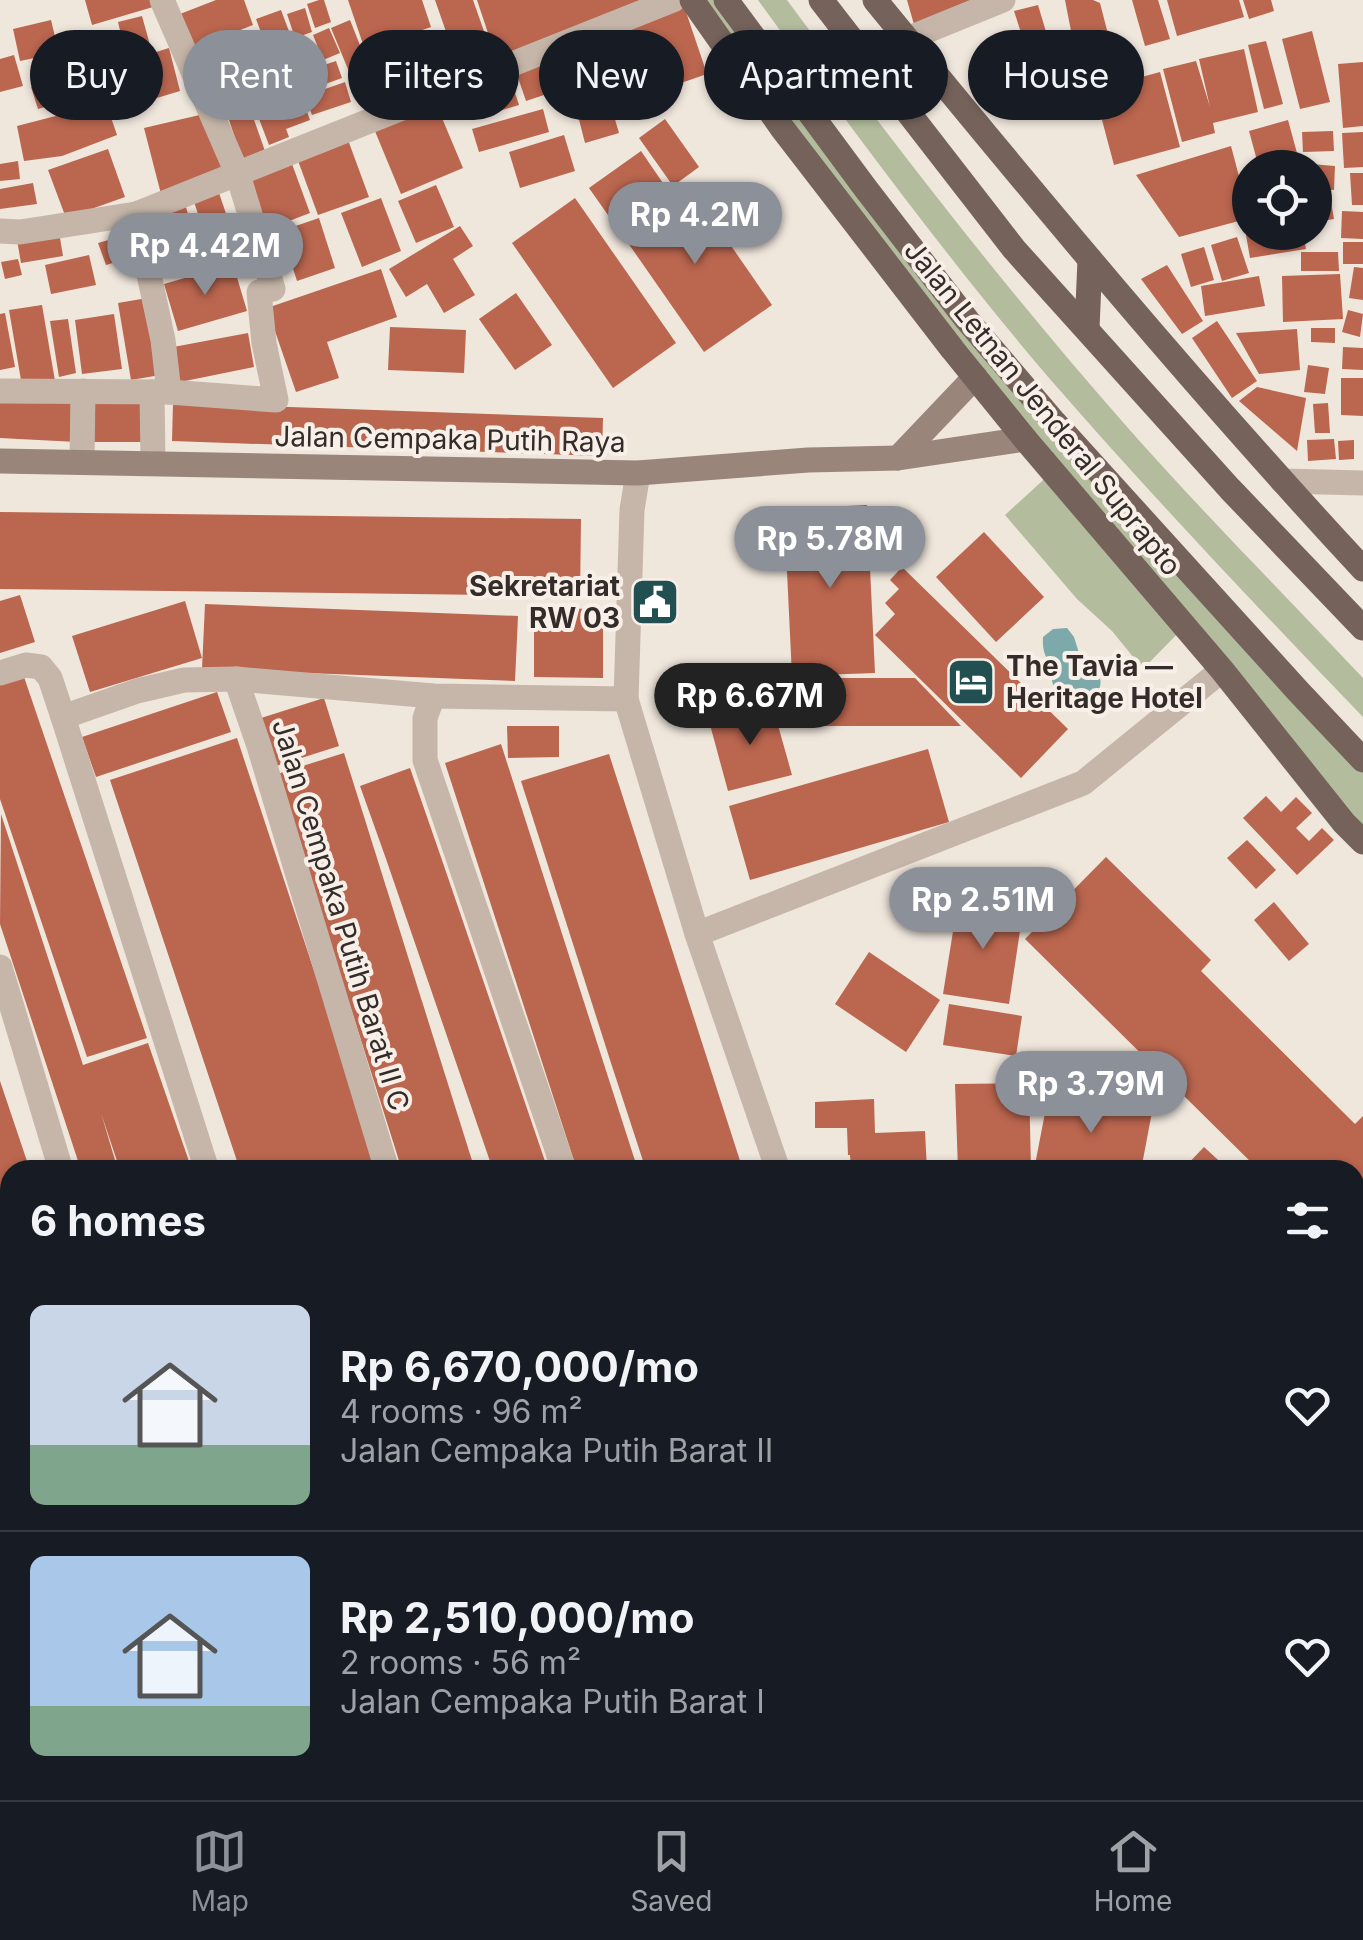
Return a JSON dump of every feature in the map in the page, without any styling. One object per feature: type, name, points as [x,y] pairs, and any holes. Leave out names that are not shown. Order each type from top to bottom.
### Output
[{"type":"main road","name":"Jalan Letnan Jenderal Suprapto","points":[[692,0],[782,128],[975,377],[1222,670],[1344,824],[1363,842]]},
{"type":"main road","name":"Jalan Letnan Jenderal Suprapto","points":[[726,0],[967,320],[1054,422],[1363,760]]},
{"type":"main road","points":[[822,0],[1014,249],[1230,489],[1363,628]]},
{"type":"main road","points":[[874,0],[899,30]]},
{"type":"main road","points":[[948,89],[1090,260],[1363,570]]},
{"type":"main road","points":[[858,229],[866,189]]},
{"type":"main road","points":[[1087,328],[1090,260]]},
{"type":"street","points":[[0,391],[160,392],[276,400],[259,292],[273,288],[238,175],[162,0]]},
{"type":"street","points":[[0,231],[20,232],[136,214],[673,0]]},
{"type":"street","points":[[929,30],[1002,0]]},
{"type":"street","points":[[136,214],[162,340],[153,462]]},
{"type":"street","points":[[898,458],[975,377]]},
{"type":"street","points":[[82,461],[83,391]]},
{"type":"street","name":"Jalan Cempaka Putih Raya","points":[[0,460],[638,473],[808,460],[898,458],[1025,439]]},
{"type":"street","points":[[638,473],[632,510],[626,700],[698,934],[775,1160]]},
{"type":"street","points":[[1282,481],[1363,482]]},
{"type":"street","points":[[0,673],[26,665],[41,667],[50,678],[204,1160]]},
{"type":"street","points":[[698,934],[1083,783],[1222,670]]},
{"type":"street","points":[[63,717],[160,684],[184,680],[236,679],[433,696],[626,700]]},
{"type":"street","name":"Jalan Cempaka Putih Barat II C","points":[[236,679],[384,1160]]},
{"type":"street","points":[[433,696],[425,718],[425,760],[561,1160]]},
{"type":"street","points":[[0,967],[58,1160]]},
{"type":"green space","points":[[692,0],[730,0],[752,30],[715,30]]},
{"type":"green space","points":[[758,0],[787,0],[809,30],[780,30]]},
{"type":"green space","points":[[784,120],[816,120],[866,189],[1363,757],[1363,842],[1184,627],[1143,669],[1005,515],[1052,472]]},
{"type":"green space","points":[[846,120],[877,120],[1039,324],[1128,428],[1363,678],[1363,717],[1049,378]]},
{"type":"water","points":[[1067,628],[1079,653],[1095,667],[1101,682],[1095,695],[1075,704],[1055,689],[1052,681],[1056,671],[1043,647],[1043,637],[1053,629]]},
{"type":"building","points":[[85,0],[151,0],[153,7],[92,25]]},
{"type":"building","points":[[216,0],[244,0],[253,25],[240,30],[187,30],[180,14]]},
{"type":"building","points":[[324,0],[331,22],[315,28],[307,4]]},
{"type":"building","points":[[348,0],[422,0],[431,27],[422,30],[358,30]]},
{"type":"building","points":[[435,0],[473,0],[484,30],[445,30]]},
{"type":"building","points":[[477,0],[654,0],[576,30],[539,30],[539,44],[519,52],[519,30],[487,30]]},
{"type":"building","points":[[907,0],[972,0],[915,28]]},
{"type":"building","points":[[1065,0],[1100,3],[1107,30],[1071,30]]},
{"type":"building","points":[[1132,0],[1158,0],[1170,39],[1145,46],[1144,30],[1140,30]]},
{"type":"building","points":[[1167,0],[1239,0],[1244,17],[1177,36]]},
{"type":"building","points":[[1243,0],[1271,0],[1274,11],[1249,19]]},
{"type":"building","points":[[1038,5],[1046,30],[1020,30],[1014,11]]},
{"type":"building","points":[[684,6],[704,75],[684,82],[684,30],[614,30]]},
{"type":"building","points":[[305,8],[311,30],[292,30],[287,14]]},
{"type":"building","points":[[281,10],[288,30],[260,30],[256,19]]},
{"type":"building","points":[[142,16],[146,30],[120,30],[118,22]]},
{"type":"building","points":[[51,20],[53,30],[30,30],[30,59],[20,61],[13,29]]},
{"type":"building","points":[[350,20],[354,30],[348,30],[348,69],[331,28]]},
{"type":"building","points":[[329,28],[340,53],[328,58],[328,30],[324,30]]},
{"type":"building","points":[[1312,31],[1330,102],[1300,109],[1282,39]]},
{"type":"building","points":[[1266,41],[1283,104],[1264,109],[1248,45]]},
{"type":"building","points":[[169,48],[180,91],[163,96],[163,50]]},
{"type":"building","points":[[1244,49],[1258,112],[1213,123],[1215,133],[1182,142],[1163,69],[1196,61],[1210,107],[1199,59]]},
{"type":"building","points":[[14,55],[23,86],[0,92],[0,59]]},
{"type":"building","points":[[539,59],[539,97],[526,101],[519,81],[519,65]]},
{"type":"building","points":[[336,61],[342,78],[328,83],[328,64]]},
{"type":"building","points":[[1363,62],[1363,126],[1343,128],[1338,64]]},
{"type":"building","points":[[1160,72],[1180,147],[1114,165],[1102,120],[1144,120],[1144,76]]},
{"type":"building","points":[[345,82],[348,103],[328,110],[328,88]]},
{"type":"building","points":[[539,110],[539,120],[546,120],[549,132],[479,152],[472,129],[519,120],[519,116]]},
{"type":"building","points":[[183,119],[210,120],[225,179],[161,194],[144,128]]},
{"type":"building","points":[[40,120],[112,120],[117,135],[62,156],[24,161],[17,126]]},
{"type":"building","points":[[229,120],[254,120],[265,151],[242,159]]},
{"type":"building","points":[[259,120],[310,120],[286,129],[289,137],[269,145]]},
{"type":"building","points":[[382,120],[443,120],[463,168],[401,194],[372,124]]},
{"type":"building","points":[[579,120],[615,120],[619,133],[585,143]]},
{"type":"building","points":[[666,120],[699,167],[673,186],[639,138]]},
{"type":"building","points":[[1288,120],[1296,150],[1254,150],[1249,131]]},
{"type":"building","points":[[1333,131],[1334,151],[1303,150],[1302,132]]},
{"type":"building","points":[[1363,132],[1363,167],[1344,168],[1342,133]]},
{"type":"building","points":[[564,135],[575,171],[520,188],[509,152]]},
{"type":"building","points":[[348,140],[369,197],[318,215],[297,158]]},
{"type":"building","points":[[1231,146],[1232,223],[1179,237],[1136,175]]},
{"type":"building","points":[[108,149],[125,197],[66,218],[48,170]]},
{"type":"building","points":[[641,151],[667,189],[615,225],[589,188]]},
{"type":"building","points":[[18,161],[20,179],[0,181],[0,164]]},
{"type":"building","points":[[292,164],[310,213],[268,229],[250,180]]},
{"type":"building","points":[[1350,173],[1363,173],[1363,205],[1352,205]]},
{"type":"building","points":[[687,182],[772,305],[704,352],[619,230]]},
{"type":"building","points":[[33,183],[37,204],[0,209],[0,189]]},
{"type":"building","points":[[436,185],[454,227],[416,243],[398,201]]},
{"type":"building","points":[[219,193],[239,252],[214,261],[194,202]]},
{"type":"building","points":[[381,198],[401,251],[362,267],[341,213]]},
{"type":"building","points":[[575,198],[676,343],[613,388],[512,243]]},
{"type":"building","points":[[186,207],[192,228],[149,241],[143,220]]},
{"type":"building","points":[[1342,211],[1363,212],[1363,239],[1341,238]]},
{"type":"building","points":[[319,218],[335,268],[297,281],[281,231]]},
{"type":"building","points":[[460,226],[473,246],[453,259],[475,295],[444,313],[427,284],[406,297],[389,269]]},
{"type":"building","points":[[59,232],[63,256],[21,263],[17,240]]},
{"type":"building","points":[[133,233],[140,255],[106,265],[98,243]]},
{"type":"building","points":[[193,237],[200,259],[166,272],[158,250]]},
{"type":"building","points":[[1232,239],[1232,250],[1241,250],[1249,273],[1222,281],[1211,245]]},
{"type":"building","points":[[1343,242],[1363,242],[1363,264],[1343,264]]},
{"type":"building","points":[[1204,247],[1214,280],[1191,287],[1181,254]]},
{"type":"building","points":[[1249,250],[1300,250],[1250,258]]},
{"type":"building","points":[[1301,252],[1338,252],[1339,271],[1301,271]]},
{"type":"building","points":[[89,255],[96,285],[51,294],[45,265]]},
{"type":"building","points":[[18,259],[22,275],[5,279],[1,262]]},
{"type":"building","points":[[233,264],[247,311],[178,331],[164,284]]},
{"type":"building","points":[[1167,265],[1203,321],[1182,334],[1141,279]]},
{"type":"building","points":[[1354,267],[1363,268],[1363,300],[1349,298]]},
{"type":"building","points":[[381,269],[397,317],[327,342],[339,378],[296,392],[267,308]]},
{"type":"building","points":[[1340,274],[1343,319],[1283,322],[1282,276]]},
{"type":"building","points":[[1259,276],[1265,306],[1205,316],[1201,286]]},
{"type":"building","points":[[516,293],[552,345],[515,370],[479,319]]},
{"type":"building","points":[[153,297],[166,374],[131,380],[118,303]]},
{"type":"building","points":[[42,305],[55,381],[22,386],[9,310]]},
{"type":"building","points":[[1348,310],[1363,314],[1360,337],[1342,332]]},
{"type":"building","points":[[5,313],[15,367],[0,370],[0,314]]},
{"type":"building","points":[[114,314],[122,369],[82,374],[75,320]]},
{"type":"building","points":[[68,319],[76,373],[59,377],[50,321]]},
{"type":"building","points":[[1217,321],[1257,381],[1232,398],[1192,338]]},
{"type":"building","points":[[390,327],[466,330],[464,373],[388,370]]},
{"type":"building","points":[[1311,328],[1335,328],[1335,343],[1311,342]]},
{"type":"building","points":[[1297,329],[1300,370],[1259,374],[1236,333]]},
{"type":"building","points":[[248,333],[254,367],[175,383],[168,348]]},
{"type":"building","points":[[1343,347],[1363,348],[1363,370],[1342,369]]},
{"type":"building","points":[[1308,365],[1329,368],[1325,394],[1304,392]]},
{"type":"building","points":[[1341,378],[1363,378],[1363,416],[1341,415]]},
{"type":"building","points":[[1257,387],[1306,398],[1297,451],[1239,401]]},
{"type":"building","points":[[0,398],[79,402],[77,442],[0,438]]},
{"type":"building","points":[[173,403],[603,418],[602,456],[172,441]]},
{"type":"building","points":[[1328,403],[1330,433],[1315,433],[1313,404]]},
{"type":"building","points":[[90,404],[148,404],[147,442],[89,442]]},
{"type":"building","points":[[1334,439],[1336,459],[1308,461],[1307,440]]},
{"type":"building","points":[[1354,440],[1354,459],[1339,460],[1338,441]]},
{"type":"building","points":[[867,505],[875,673],[792,676],[784,509]]},
{"type":"building","points":[[0,512],[581,519],[580,596],[0,589]]},
{"type":"building","points":[[984,532],[1044,597],[996,642],[936,577]]},
{"type":"building","name":"The Tavia — Heritage Hotel","points":[[902,567],[1068,729],[1021,778],[875,635],[895,614],[885,603],[899,589],[890,580]]},
{"type":"building","name":"Sekretariat RW 03","points":[[638,581],[672,582],[671,624],[637,623]]},
{"type":"building","points":[[20,595],[35,642],[0,653],[0,601]]},
{"type":"building","points":[[185,601],[202,658],[90,692],[72,636]]},
{"type":"building","points":[[205,604],[518,616],[515,681],[202,669]]},
{"type":"building","points":[[534,608],[603,609],[603,678],[534,677]]},
{"type":"building","points":[[23,674],[147,1038],[87,1057],[0,799],[0,682]]},
{"type":"building","points":[[820,678],[915,678],[961,726],[821,726]]},
{"type":"building","points":[[217,692],[231,732],[96,777],[82,737]]},
{"type":"building","points":[[324,698],[339,746],[273,767],[258,719]]},
{"type":"building","points":[[772,704],[792,775],[728,791],[709,721]]},
{"type":"building","points":[[507,726],[559,726],[559,757],[508,758]]},
{"type":"building","points":[[237,738],[377,1160],[237,1160],[110,780]]},
{"type":"building","points":[[501,744],[635,1160],[574,1160],[445,763]]},
{"type":"building","points":[[928,749],[949,822],[750,880],[729,806]]},
{"type":"building","points":[[344,753],[472,1160],[399,1160],[277,774]]},
{"type":"building","points":[[609,754],[740,1160],[643,1160],[521,781]]},
{"type":"building","points":[[410,768],[545,1160],[490,1160],[360,786]]},
{"type":"building","points":[[1266,796],[1281,812],[1296,797],[1312,813],[1296,828],[1309,841],[1322,828],[1334,840],[1297,875],[1243,818]]},
{"type":"building","points":[[1,814],[83,1065],[148,1043],[189,1160],[117,1160],[101,1113],[115,1160],[78,1160],[0,924]]},
{"type":"building","points":[[1247,840],[1276,870],[1256,889],[1227,858]]},
{"type":"building","points":[[1106,857],[1211,960],[1201,971],[1355,1124],[1363,1116],[1363,1160],[1249,1160],[1025,939]]},
{"type":"building","points":[[958,900],[1023,911],[1009,1004],[943,994]]},
{"type":"building","points":[[1274,902],[1309,944],[1289,961],[1254,920]]},
{"type":"building","points":[[869,952],[940,1000],[906,1052],[835,1004]]},
{"type":"building","points":[[949,1004],[1022,1016],[1016,1056],[943,1045]]},
{"type":"building","points":[[0,1081],[27,1160],[0,1160]]},
{"type":"building","points":[[1029,1083],[1031,1160],[958,1160],[955,1084]]},
{"type":"building","points":[[1049,1092],[1152,1112],[1143,1160],[1036,1160]]},
{"type":"building","points":[[874,1099],[875,1133],[925,1131],[926,1160],[850,1160],[847,1128],[815,1128],[815,1102]]},
{"type":"building","points":[[1204,1147],[1218,1160],[1192,1160]]},
{"type":"place","name":"Sekretariat RW 03","points":[[655,602]]},
{"type":"place","name":"The Tavia — Heritage Hotel","points":[[971,682]]}]
